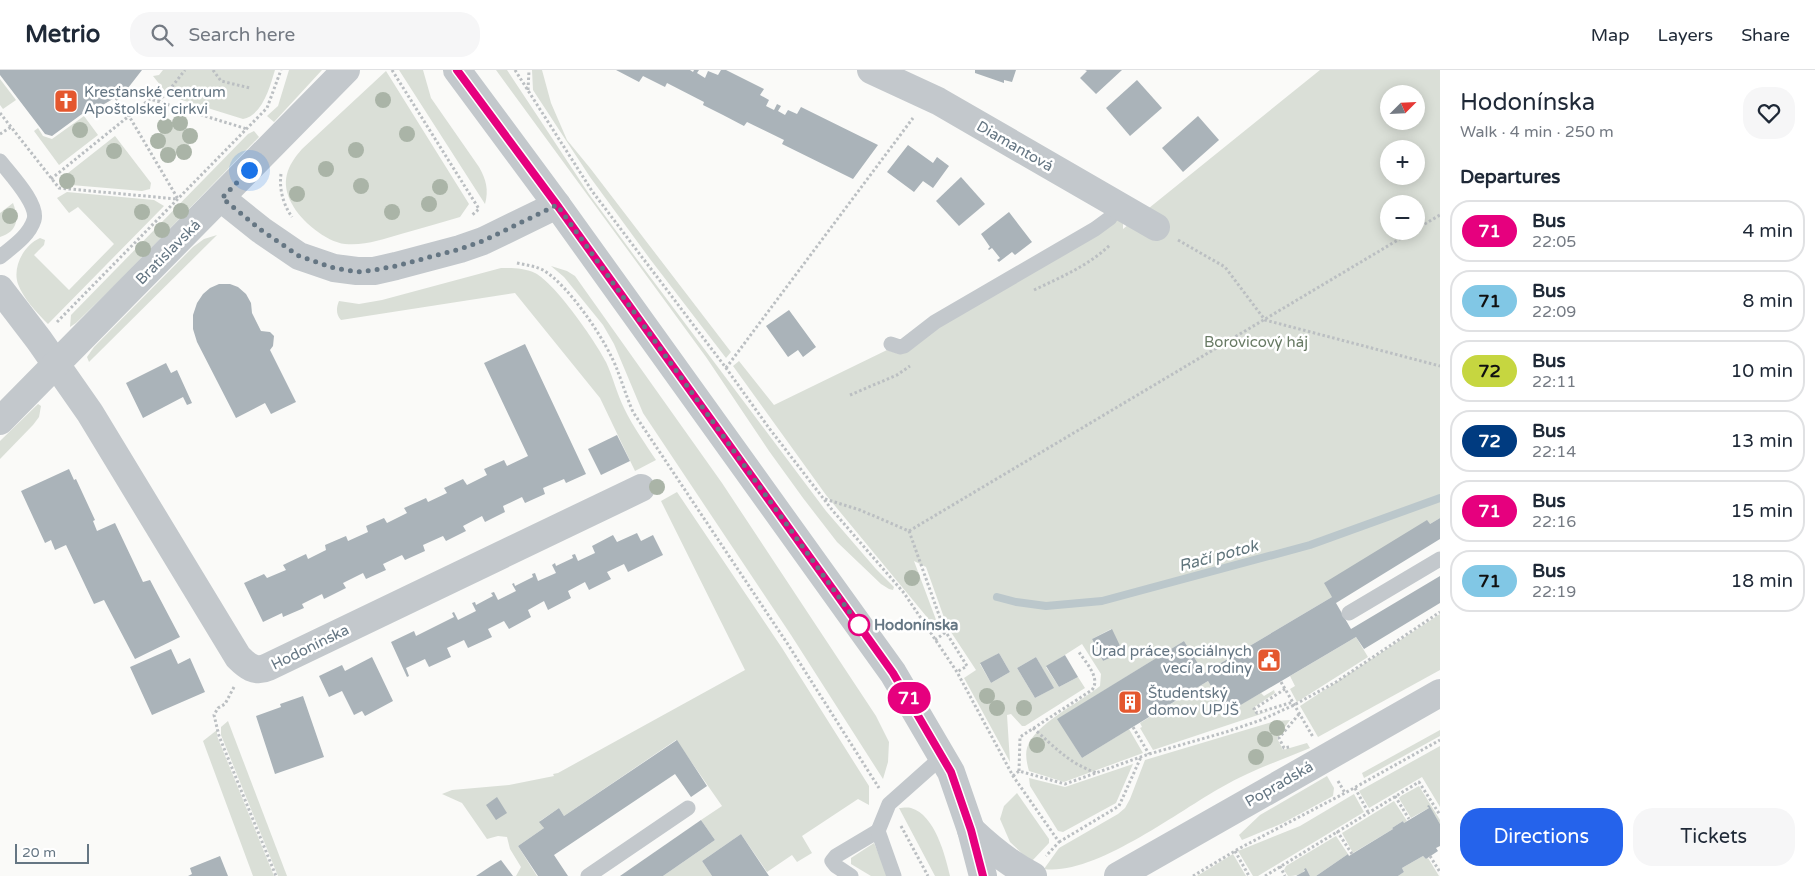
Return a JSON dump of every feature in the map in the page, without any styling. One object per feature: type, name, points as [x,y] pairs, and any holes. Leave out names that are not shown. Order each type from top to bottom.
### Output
[{"type":"street","points":[[457,70],[557,205],[893,673],[951,772],[971,830],[983,876]]},
{"type":"street","name":"Diamantová","points":[[871,70],[928,97],[1156,227]]},
{"type":"street","name":"Bratislavská","points":[[0,421],[222,198],[340,76]]},
{"type":"street","points":[[222,198],[261,230],[299,256],[326,266],[357,272],[396,266],[460,249],[483,241],[557,205]]},
{"type":"street","name":"Hodonínska","points":[[0,289],[56,363],[90,413],[234,649],[248,667],[255,670],[268,668],[642,488]]},
{"type":"street","name":"Popradská","points":[[1118,876],[1440,693]]},
{"type":"street","points":[[971,830],[993,851],[1017,868],[1038,868]]},
{"type":"lane","points":[[0,161],[29,199],[35,212],[34,219],[25,234],[0,257]]},
{"type":"lane","points":[[891,344],[900,347],[904,346],[935,322],[1103,224],[1110,218],[1117,204]]},
{"type":"lane","points":[[1349,613],[1440,559]]},
{"type":"lane","points":[[851,876],[836,866],[832,860],[878,830],[889,804],[942,756]]},
{"type":"lane","points":[[588,876],[688,808]]},
{"type":"lane","points":[[878,830],[894,876]]},
{"type":"path","points":[[157,102],[167,93],[185,70]]},
{"type":"path","points":[[213,70],[222,80],[250,88]]},
{"type":"path","points":[[39,340],[268,108],[281,70]]},
{"type":"path","points":[[392,70],[479,209],[466,221]]},
{"type":"path","points":[[515,70],[592,190],[769,428],[824,499],[904,593],[957,672],[1014,776],[1059,842]]},
{"type":"path","points":[[528,90],[529,70]]},
{"type":"path","points":[[726,368],[928,97]]},
{"type":"path","points":[[116,98],[129,116],[178,199]]},
{"type":"path","points":[[51,178],[150,99],[247,129]]},
{"type":"path","points":[[0,113],[59,188],[178,199]]},
{"type":"path","points":[[0,134],[11,126]]},
{"type":"path","points":[[282,170],[280,189],[290,216],[296,221]]},
{"type":"path","points":[[1425,224],[1440,215]]},
{"type":"path","points":[[1156,227],[1225,268],[1265,320],[1440,366]]},
{"type":"path","points":[[908,531],[1398,240]]},
{"type":"path","points":[[517,263],[538,268],[557,281],[594,326],[606,345],[618,371],[632,412],[789,646],[889,804],[928,876]]},
{"type":"path","points":[[824,499],[860,510],[908,531],[946,632],[967,666],[957,672]]},
{"type":"path","points":[[1019,771],[1065,784],[1149,754],[1261,720],[1336,682],[1440,612]]},
{"type":"path","points":[[935,640],[946,632]]},
{"type":"path","points":[[1014,776],[1019,771],[1020,737],[1095,687],[1095,677],[1079,652]]},
{"type":"path","points":[[248,667],[239,676],[226,704],[218,708],[214,715],[219,736],[276,876]]},
{"type":"path","points":[[1281,682],[1314,739],[1307,742]]},
{"type":"path","points":[[1285,689],[1254,709],[1257,713],[1294,704]]},
{"type":"path","points":[[1292,746],[1284,748],[1279,738],[1299,714]]},
{"type":"path","points":[[1133,727],[1149,754]]},
{"type":"path","points":[[1033,728],[1066,758],[1075,764],[1098,773]]},
{"type":"path","points":[[1193,876],[1235,851],[1355,788],[1440,740]]},
{"type":"path","points":[[1038,868],[1059,842],[1120,806],[1141,757]]},
{"type":"path","points":[[1265,876],[1419,782],[1440,815]]},
{"type":"path","points":[[1355,788],[1368,812]]},
{"type":"path","points":[[1395,796],[1409,820]]},
{"type":"path","points":[[1336,832],[1352,854]]},
{"type":"path","points":[[1235,851],[1250,876]]},
{"type":"path","points":[[1430,856],[1440,872]]},
{"type":"path","points":[[1280,866],[1285,876]]},
{"type":"green space","points":[[163,70],[275,70],[261,106],[256,112],[243,119],[169,96],[153,76],[159,75]]},
{"type":"green space","points":[[289,70],[322,70],[274,122],[267,116],[278,106]]},
{"type":"green space","points":[[399,70],[423,70],[431,98],[481,171],[487,189],[485,204]]},
{"type":"green space","points":[[496,70],[507,70],[589,194],[636,258],[826,511],[894,587],[893,590],[881,584],[837,542],[803,498],[706,357]]},
{"type":"green space","points":[[532,70],[542,70],[551,103],[567,140],[731,352],[726,358],[590,177],[533,90]]},
{"type":"green space","name":"Borovicový háj","points":[[1320,70],[1440,70],[1440,518],[1332,597],[1204,673],[1184,641],[1058,719],[1082,758],[1129,729],[1143,753],[1064,782],[1029,771],[1026,751],[1031,739],[1048,722],[1100,686],[1101,674],[1082,644],[1046,667],[1059,687],[1078,677],[1085,688],[1025,726],[1022,726],[1011,714],[1007,715],[1010,762],[964,678],[976,670],[947,626],[926,567],[914,561],[938,625],[931,622],[826,495],[733,366],[739,361],[774,405],[887,350],[899,354],[913,342],[1121,213],[1123,229]],"holes":[[[1111,629],[1122,652],[1103,661],[1092,639]],[[999,653],[1010,672],[991,683],[980,664]],[[1036,657],[1053,688],[1035,698],[1017,668]]]},
{"type":"green space","points":[[386,71],[469,204],[460,217],[381,240],[345,244],[322,235],[301,217],[288,196],[286,189],[287,175],[292,162],[302,149]]},
{"type":"green space","points":[[0,79],[16,100],[3,109],[0,105]]},
{"type":"green space","points":[[84,116],[98,135],[59,165],[34,131],[38,128],[43,136],[52,139]]},
{"type":"green space","points":[[180,117],[186,120],[187,129],[195,132],[196,139],[189,144],[190,153],[185,158],[177,154],[170,160],[163,157],[162,148],[154,145],[153,138],[160,133],[159,124],[165,119],[168,122],[173,122]]},
{"type":"green space","points":[[254,131],[259,137],[115,285],[70,327],[71,315],[248,134]]},
{"type":"green space","points":[[115,136],[151,183],[150,189],[142,191],[71,185],[71,178],[68,173]]},
{"type":"green space","points":[[67,192],[154,200],[164,206],[48,324],[27,300],[18,284],[18,264],[24,251],[34,241],[40,238],[45,240],[44,245],[34,255],[69,290],[114,244],[78,207],[69,213],[57,198]]},
{"type":"green space","points":[[13,203],[16,214],[14,228],[0,237],[0,213]]},
{"type":"green space","points":[[217,235],[89,362],[87,357],[94,347],[193,247],[204,239]]},
{"type":"green space","points":[[551,266],[567,271],[575,276],[722,483],[876,716],[889,742],[888,762],[883,779],[791,635],[643,413],[614,344],[603,325],[564,277]]},
{"type":"green space","points":[[501,268],[523,269],[535,273],[564,300],[601,353],[628,415],[656,460],[635,471],[600,398],[515,293],[341,320],[337,314],[339,301],[359,304],[382,300]]},
{"type":"green space","points":[[38,404],[41,406],[39,417],[0,459],[0,441]]},
{"type":"green space","points":[[677,492],[782,648],[869,786],[869,805],[858,799],[802,836],[812,853],[797,862],[792,855],[767,872],[741,834],[702,861],[712,876],[663,876],[715,840],[701,820],[722,806],[676,740],[564,816],[559,808],[540,821],[544,828],[518,846],[537,876],[516,876],[521,867],[510,849],[507,837],[498,836],[487,839],[462,803],[442,794],[452,790],[509,785],[554,776],[553,774],[558,773],[745,670],[661,501]]},
{"type":"green space","points":[[1440,614],[1440,670],[1318,737],[1300,706]]},
{"type":"green space","points":[[1356,637],[1368,657],[1297,702],[1290,689],[1295,686],[1290,676]]},
{"type":"green space","points":[[1208,681],[1227,712],[1261,693],[1264,696],[1274,690],[1275,693],[1253,708],[1257,714],[1270,711],[1153,750],[1140,728],[1142,727],[1140,723]]},
{"type":"green space","points":[[1290,720],[1277,738],[1283,750],[1307,743],[1310,748],[1233,781],[1110,853],[1087,863],[1064,869],[1044,869],[1059,848],[1118,814],[1125,808],[1145,760],[1275,721]]},
{"type":"green space","points":[[228,721],[287,876],[278,876],[221,735],[221,727]]},
{"type":"green space","points":[[217,730],[217,736],[274,876],[253,876],[203,741]]},
{"type":"green space","points":[[1440,730],[1440,736],[1364,778],[1362,773]]},
{"type":"green space","points":[[1440,746],[1440,807],[1422,777],[1369,808],[1359,791]]},
{"type":"green space","points":[[1133,764],[1116,803],[1063,832],[1058,831],[1030,786],[1029,778],[1065,787]]},
{"type":"green space","points":[[1327,776],[1334,788],[1333,796],[1283,823],[1242,840],[1239,835],[1260,815]]},
{"type":"green space","points":[[1419,786],[1440,820],[1440,824],[1429,806],[1429,808],[1411,818],[1400,800],[1401,796]]},
{"type":"green space","points":[[1017,793],[1049,839],[1049,843],[1031,862],[1010,842],[1000,819],[1004,806]]},
{"type":"green space","points":[[1354,794],[1364,812],[1258,876],[1253,876],[1238,851],[1300,826]]},
{"type":"green space","points":[[1394,801],[1407,821],[1404,823],[1403,821],[1353,853],[1342,833]]},
{"type":"green space","points":[[899,808],[911,808],[919,812],[933,827],[942,847],[950,876],[935,876]]},
{"type":"green space","points":[[1336,836],[1348,854],[1316,876],[1310,876],[1306,868],[1301,874],[1288,876],[1284,870],[1286,866]]},
{"type":"green space","points":[[874,843],[888,876],[871,876],[851,864],[851,858]]},
{"type":"green space","points":[[1233,854],[1246,876],[1197,876]]},
{"type":"green space","points":[[1423,856],[1426,859],[1428,858],[1439,876],[1398,876],[1404,872],[1402,868]]},
{"type":"building","name":"Kresťanské centrum Apoštolskej cirkvi","points":[[0,70],[142,70],[128,88],[118,96],[94,110],[82,114],[52,136],[45,134],[0,75]]},
{"type":"building","points":[[616,70],[690,70],[693,72],[694,70],[699,70],[697,73],[705,78],[708,71],[718,75],[721,70],[726,70],[764,89],[760,95],[769,100],[766,106],[774,110],[777,104],[781,106],[778,111],[785,115],[788,110],[797,114],[801,107],[878,145],[853,179],[782,144],[784,140],[747,122],[744,126],[703,105],[704,102],[667,83],[665,87],[643,76],[639,82]]},
{"type":"building","points":[[975,70],[1016,70],[1012,82],[1004,80],[1004,83],[975,73]]},
{"type":"building","points":[[1085,70],[1122,70],[1096,94],[1080,78],[1087,71]]},
{"type":"building","points":[[1137,80],[1162,108],[1130,136],[1106,108]]},
{"type":"building","points":[[1198,116],[1219,140],[1183,172],[1162,148]]},
{"type":"building","points":[[908,145],[933,163],[937,157],[949,166],[933,188],[923,181],[914,192],[887,172]]},
{"type":"building","points":[[961,177],[985,204],[959,226],[936,201]]},
{"type":"building","points":[[1009,212],[1032,242],[1015,255],[1012,252],[999,262],[997,260],[1000,258],[992,248],[988,249],[990,247],[981,234]]},
{"type":"building","points":[[219,284],[230,284],[238,287],[246,294],[251,303],[252,313],[261,331],[270,332],[274,336],[273,346],[270,350],[296,402],[271,414],[265,403],[236,418],[197,342],[193,329],[193,315],[197,303],[203,294]]},
{"type":"building","points":[[789,310],[816,347],[803,357],[798,350],[788,357],[766,326]]},
{"type":"building","points":[[525,344],[586,474],[566,483],[564,479],[543,488],[545,494],[525,503],[522,497],[503,506],[505,512],[485,522],[482,516],[463,526],[466,531],[446,541],[443,536],[423,545],[425,551],[405,560],[402,555],[383,564],[386,570],[366,579],[363,573],[343,583],[346,588],[324,599],[322,594],[302,604],[304,608],[283,617],[282,613],[263,622],[244,583],[264,574],[267,578],[286,570],[283,565],[306,554],[308,559],[326,550],[325,545],[346,536],[348,541],[368,532],[366,526],[384,518],[387,523],[407,513],[404,508],[426,498],[428,502],[447,493],[444,488],[463,479],[467,485],[487,475],[484,469],[504,460],[507,466],[528,456],[484,363]]},
{"type":"building","points":[[166,363],[171,373],[177,370],[192,403],[187,405],[183,397],[143,418],[126,383]]},
{"type":"building","points":[[617,435],[630,461],[601,475],[588,449]]},
{"type":"building","points":[[69,469],[74,480],[76,479],[95,520],[93,521],[97,531],[115,523],[143,582],[150,580],[180,637],[135,659],[104,600],[94,604],[66,545],[55,550],[51,540],[45,543],[21,491]]},
{"type":"building","points":[[1440,518],[1440,539],[1336,603],[1351,629],[1440,576],[1440,603],[1364,649],[1356,637],[1227,713],[1208,681],[1082,758],[1057,719],[1184,641],[1204,673],[1332,597],[1324,583],[1427,520],[1430,524]]},
{"type":"building","points":[[637,533],[641,541],[653,535],[663,555],[628,572],[624,564],[607,572],[611,579],[589,590],[585,582],[568,591],[571,598],[548,610],[544,601],[528,610],[531,617],[509,629],[504,621],[488,629],[492,637],[468,648],[464,640],[447,648],[451,657],[429,667],[425,659],[406,668],[409,676],[407,677],[391,642],[414,631],[416,636],[454,617],[452,613],[454,612],[458,620],[476,611],[472,603],[475,602],[476,605],[493,596],[491,593],[494,592],[498,600],[516,591],[512,584],[514,583],[515,586],[533,577],[532,574],[535,573],[538,581],[556,573],[552,565],[555,563],[556,566],[573,558],[572,555],[575,554],[578,561],[595,553],[592,546],[613,535],[617,542]]},
{"type":"building","points":[[1112,629],[1123,652],[1103,661],[1092,639]]},
{"type":"building","points":[[171,649],[178,664],[190,658],[205,692],[152,715],[130,667]]},
{"type":"building","points":[[999,653],[1010,672],[991,683],[980,663]]},
{"type":"building","points":[[1065,655],[1078,677],[1059,687],[1046,666]]},
{"type":"building","points":[[372,657],[393,701],[365,716],[362,711],[354,715],[342,691],[329,697],[319,676],[342,665],[345,671]]},
{"type":"building","points":[[1036,657],[1054,688],[1035,698],[1017,668]]},
{"type":"building","points":[[303,696],[324,757],[275,774],[256,716],[281,707],[280,704]]},
{"type":"building","points":[[677,740],[707,786],[691,797],[675,774],[554,855],[568,876],[538,876],[518,846],[544,828],[539,822],[559,808],[564,816]]},
{"type":"building","points":[[497,797],[507,813],[496,820],[486,805]]},
{"type":"building","points":[[1429,805],[1440,824],[1440,846],[1436,848],[1438,851],[1426,859],[1423,856],[1402,868],[1404,872],[1398,876],[1316,876],[1348,854],[1349,856],[1403,821],[1404,823],[1429,808],[1427,806]]},
{"type":"building","points":[[701,820],[715,840],[663,876],[620,876]]},
{"type":"building","points":[[741,834],[769,876],[712,876],[702,861]]},
{"type":"building","points":[[220,856],[228,876],[188,876],[192,874],[190,868]]},
{"type":"building","points":[[501,860],[513,876],[476,876],[491,866]]},
{"type":"building","points":[[1306,868],[1310,876],[1296,876],[1305,871],[1304,869]]},
{"type":"waterway","name":"Račí potok","points":[[997,597],[1046,606],[1102,601],[1310,545],[1440,498]]},
{"type":"bus line","name":"71","points":[[457,70],[557,205],[893,673],[951,772],[971,830],[983,876]]},
{"type":"place","name":"Kresťanské centrum Apoštolskej cirkvi","points":[[66,101]]},
{"type":"place","name":"Hodonínska","points":[[859,625]]},
{"type":"place","name":"Úrad práce, sociálnych vecí a rodiny","points":[[1269,660]]},
{"type":"place","name":"Študentský domov UPJŠ","points":[[1130,702]]},
{"type":"route","points":[[249,170],[222,198],[261,230],[299,256],[318,264],[357,272],[396,266],[460,249],[483,241],[557,205],[859,625]]}]
